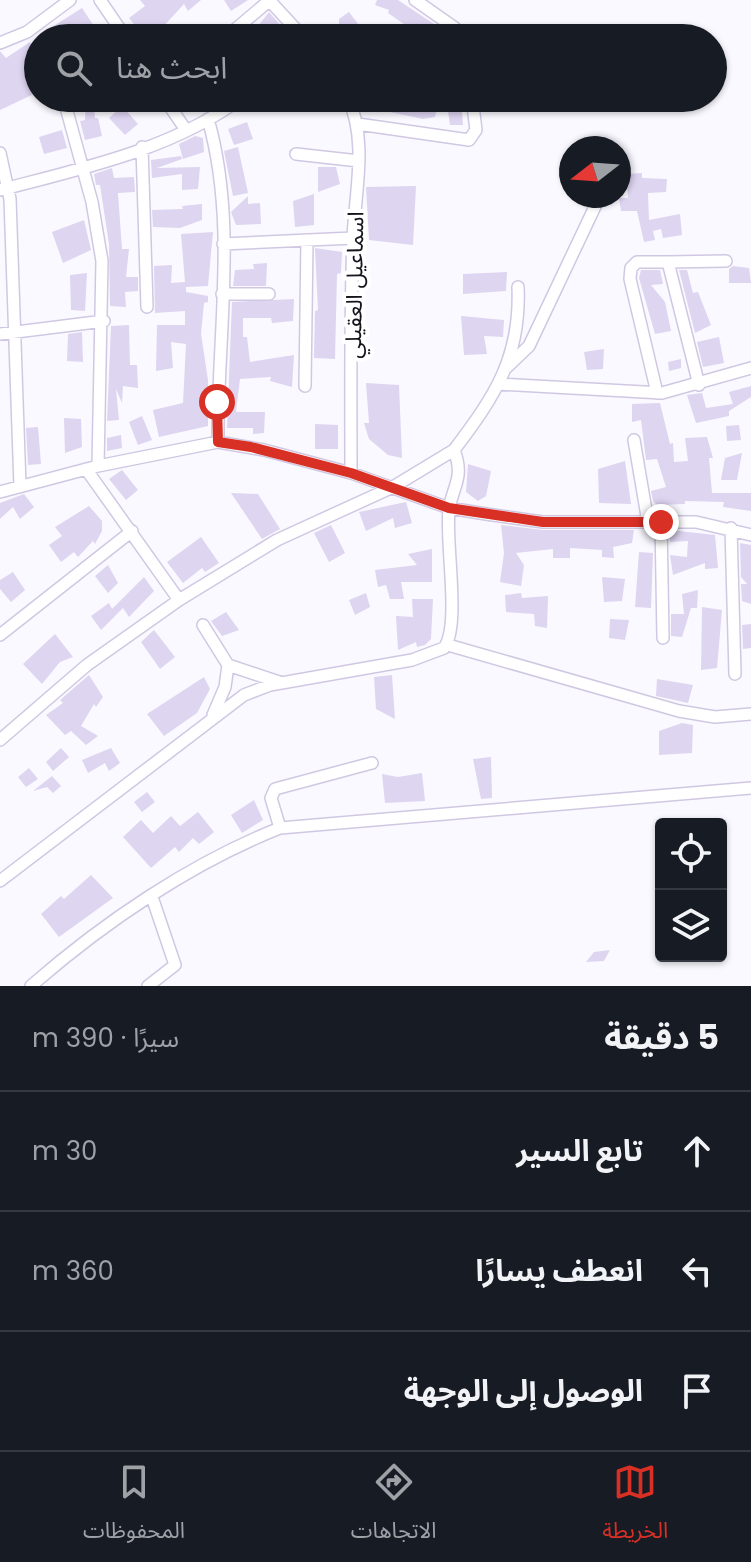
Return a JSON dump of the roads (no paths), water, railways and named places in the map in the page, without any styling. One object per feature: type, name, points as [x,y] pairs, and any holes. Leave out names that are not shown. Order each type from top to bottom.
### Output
[{"type":"street","points":[[40,24],[70,0]]},
{"type":"street","points":[[100,0],[116,24]]},
{"type":"street","points":[[242,24],[270,0],[291,24]]},
{"type":"street","points":[[415,0],[449,24]]},
{"type":"street","points":[[0,43],[24,32]]},
{"type":"street","points":[[67,112],[101,251],[104,321],[98,466]]},
{"type":"street","points":[[174,112],[186,130]]},
{"type":"street","points":[[4,189],[142,147],[186,130],[215,112]]},
{"type":"street","name":"اسماعيل العقيلي","points":[[351,473],[353,238],[359,161],[358,124],[353,112]]},
{"type":"street","points":[[358,124],[469,140],[476,133],[474,112]]},
{"type":"street","points":[[208,119],[219,158],[223,244],[218,442]]},
{"type":"street","points":[[142,147],[147,307]]},
{"type":"street","points":[[0,153],[4,189],[6,333],[20,486]]},
{"type":"street","points":[[296,154],[359,161]]},
{"type":"street","points":[[506,368],[529,346],[594,208]]},
{"type":"street","points":[[223,244],[353,238]]},
{"type":"street","points":[[305,386],[307,240]]},
{"type":"street","points":[[657,393],[630,274],[637,262],[726,261]]},
{"type":"street","points":[[668,262],[699,385]]},
{"type":"street","points":[[0,740],[87,665],[179,600],[277,540],[393,487],[454,450],[506,368],[518,329],[518,287]]},
{"type":"street","points":[[222,294],[269,294]]},
{"type":"street","points":[[6,333],[104,321]]},
{"type":"street","points":[[498,384],[657,393],[699,385],[751,368]]},
{"type":"street","points":[[634,440],[648,522]]},
{"type":"street","points":[[0,492],[98,466],[218,442],[251,447],[351,473],[449,508],[543,522],[696,522],[751,535]]},
{"type":"street","points":[[0,881],[244,695],[283,683],[434,655],[448,645],[451,620],[449,508],[460,476],[454,450]]},
{"type":"street","points":[[86,469],[179,600]]},
{"type":"street","points":[[661,522],[663,638]]},
{"type":"street","points":[[731,528],[735,674]]},
{"type":"street","points":[[0,635],[132,531]]},
{"type":"street","points":[[203,625],[228,665],[225,687],[213,716]]},
{"type":"street","points":[[448,645],[679,711],[715,717],[751,714]]},
{"type":"street","points":[[228,665],[283,683]]},
{"type":"street","points":[[280,828],[271,798],[275,789],[372,763]]},
{"type":"street","points":[[31,986],[85,941],[152,897],[232,849],[280,828],[751,788]]},
{"type":"street","points":[[148,986],[171,971],[175,958],[152,897]]}]
